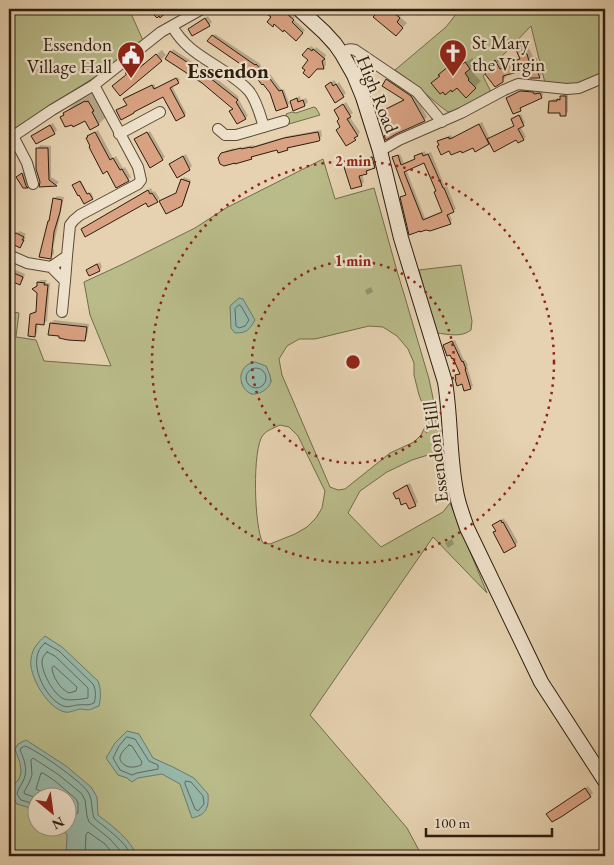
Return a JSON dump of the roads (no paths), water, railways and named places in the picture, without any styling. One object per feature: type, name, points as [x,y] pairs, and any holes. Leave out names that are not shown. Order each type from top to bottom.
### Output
[{"type":"main road","name":"High Road","points":[[299,9],[324,32],[342,54],[354,75],[380,151]]},
{"type":"main road","name":"Essendon Hill","points":[[380,151],[401,238],[445,382],[452,464],[460,508],[467,528],[541,682],[605,781]]},
{"type":"street","points":[[33,184],[27,163],[11,138],[52,110],[94,85],[161,32],[202,9]]},
{"type":"street","points":[[172,26],[187,46],[237,80],[249,91],[257,105],[264,127]]},
{"type":"street","points":[[342,54],[351,48],[417,92],[442,122]]},
{"type":"street","points":[[380,151],[399,140],[442,122],[518,84],[579,88],[605,77]]},
{"type":"street","points":[[62,312],[70,225],[80,216],[138,184],[141,180],[138,167],[94,85]]},
{"type":"street","points":[[119,134],[160,112]]},
{"type":"street","points":[[218,129],[225,135],[236,135],[284,121]]},
{"type":"street","points":[[9,255],[27,263],[51,267],[65,281]]},
{"type":"street","points":[[51,267],[67,256]]},
{"type":"water","points":[[239,298],[243,299],[255,320],[247,330],[235,333],[231,328],[230,306]]},
{"type":"water","points":[[255,362],[266,366],[271,381],[264,390],[252,394],[243,386],[241,375],[246,366]]},
{"type":"water","points":[[45,636],[62,647],[98,681],[100,687],[99,706],[89,710],[80,709],[65,712],[52,705],[46,698],[36,682],[31,666],[34,649]]},
{"type":"water","points":[[127,731],[139,734],[153,758],[194,778],[208,794],[206,810],[201,815],[192,818],[180,784],[162,774],[138,778],[132,782],[118,775],[106,758],[115,743]]},
{"type":"water","points":[[26,740],[66,766],[91,787],[97,797],[98,815],[126,839],[136,856],[66,856],[67,838],[78,838],[78,788],[28,788],[28,807],[17,804],[12,796],[13,786],[19,779],[21,772],[15,749],[18,744]]},
{"type":"place","name":"St Mary the Virgin","points":[[453,77]]},
{"type":"place","name":"Essendon Village Hall","points":[[131,79]]},
{"type":"district","name":"Essendon","points":[[228,71]]}]
